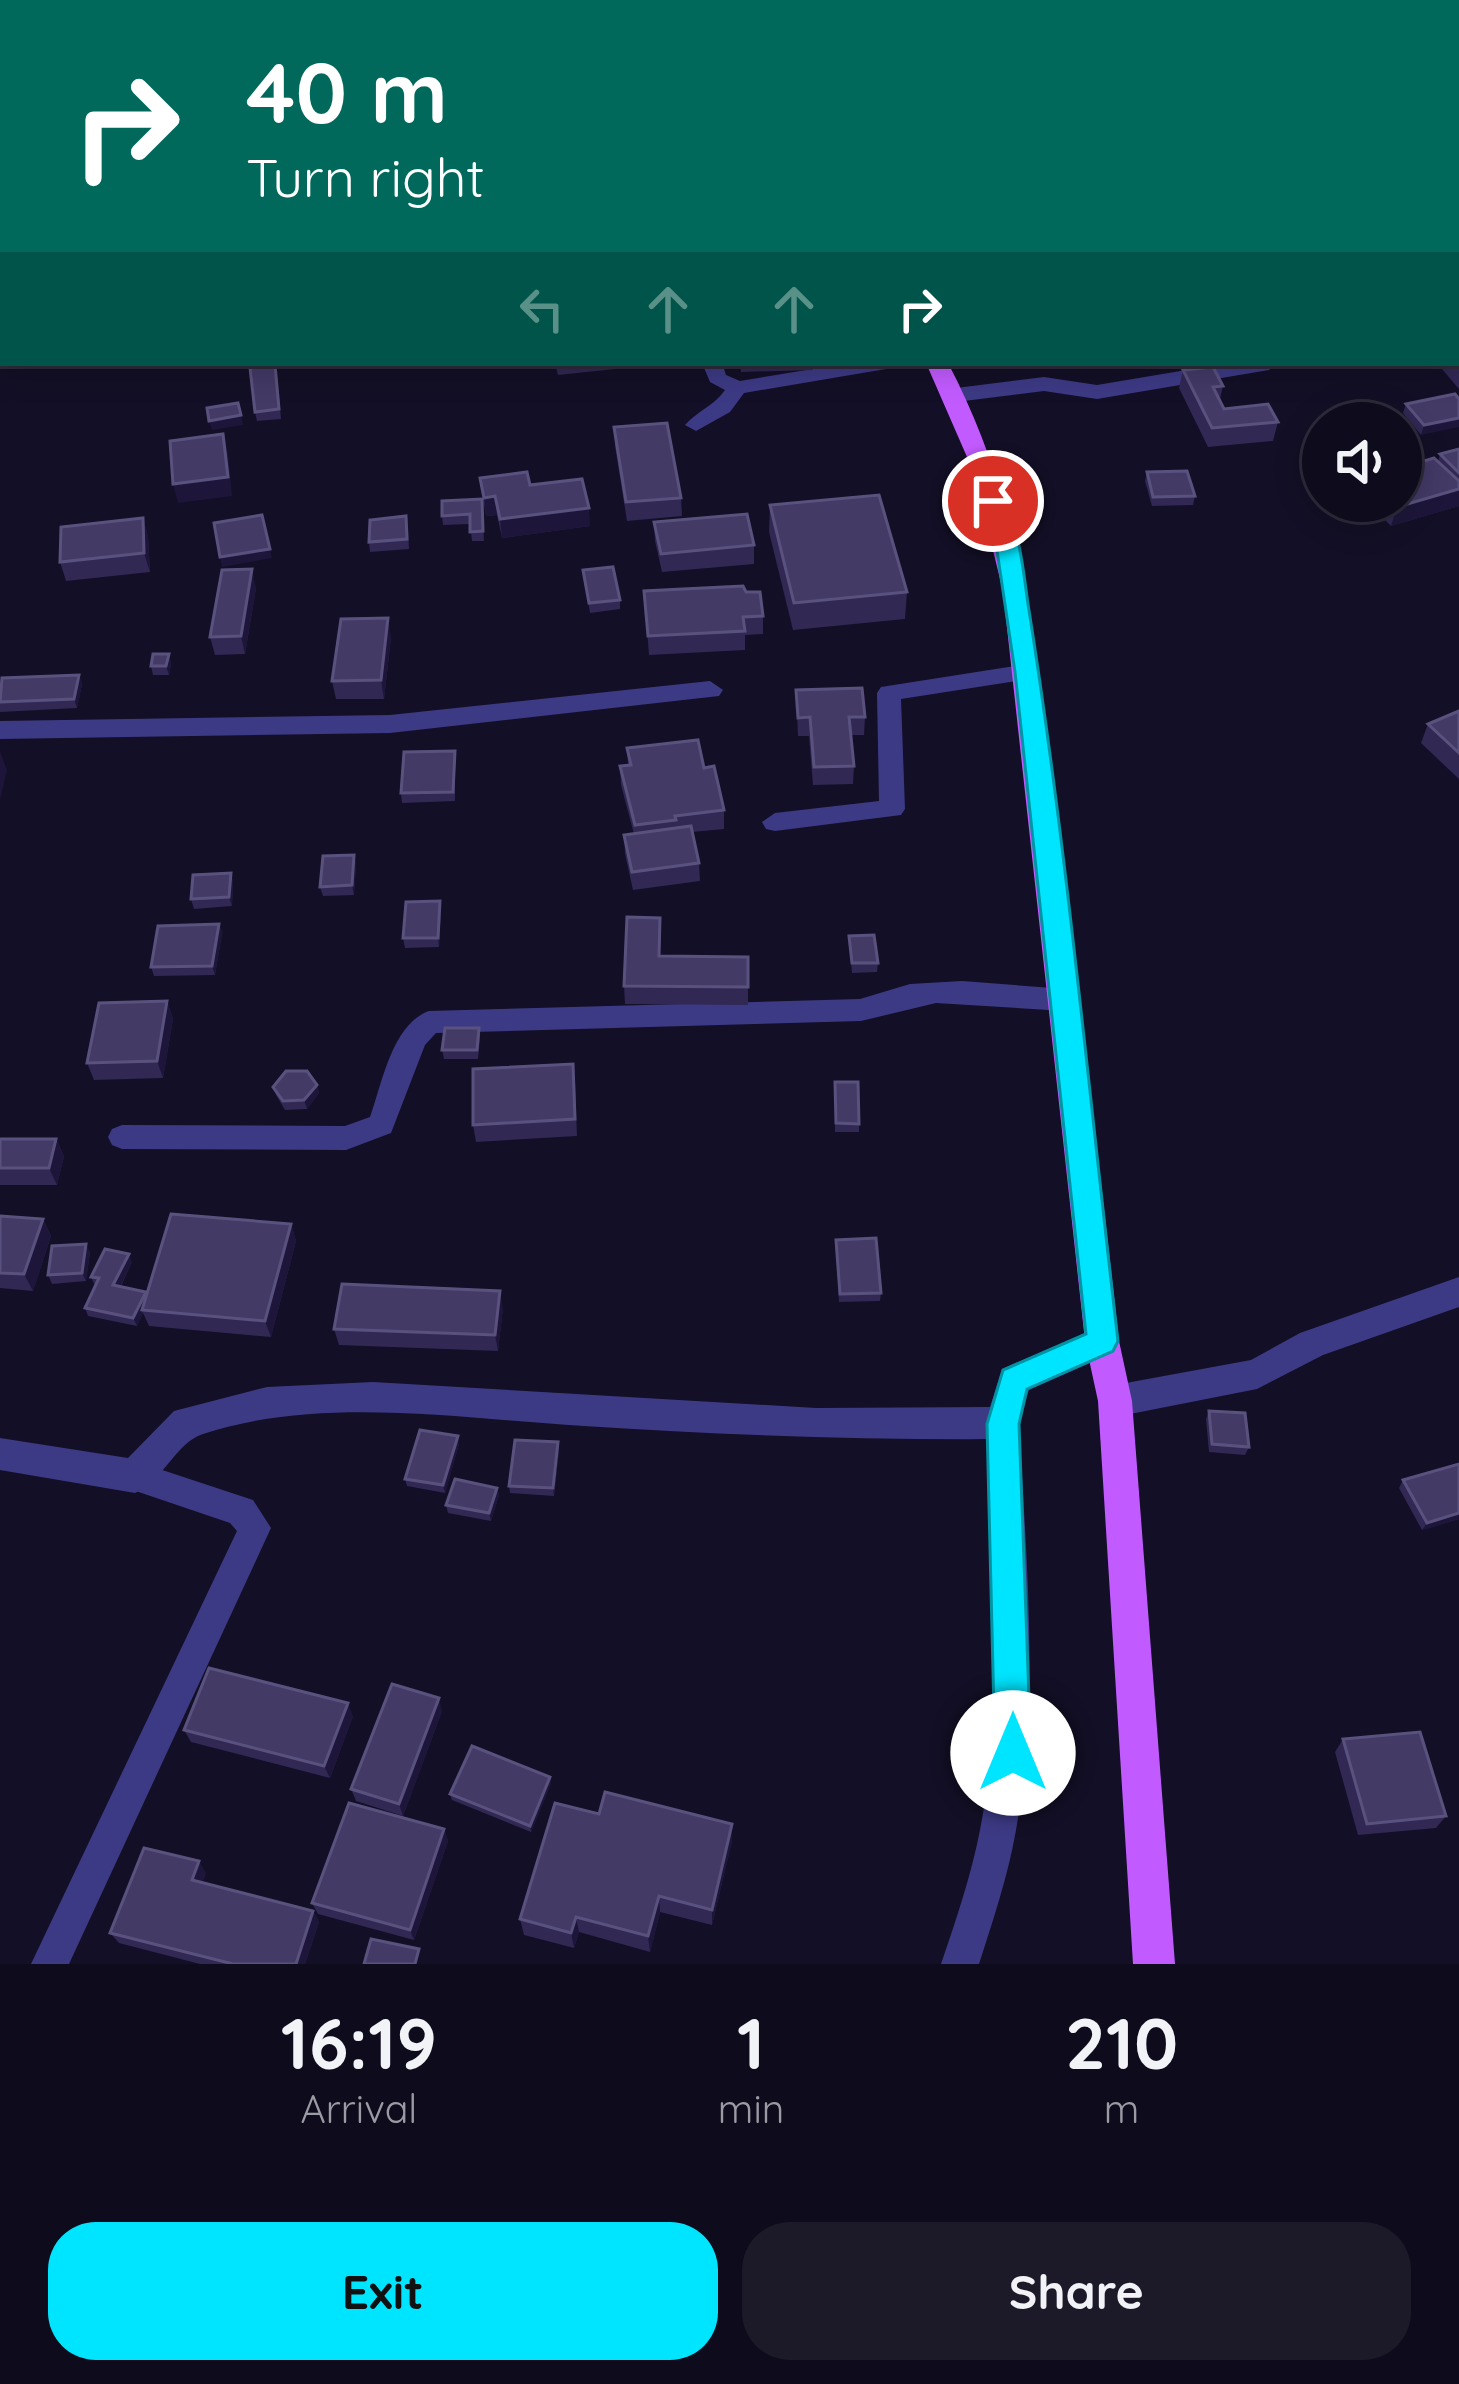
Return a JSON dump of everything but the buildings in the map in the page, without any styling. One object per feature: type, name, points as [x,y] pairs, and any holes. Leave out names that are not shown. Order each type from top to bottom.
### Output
[{"type":"main road","points":[[939,366],[956,394],[1006,537],[1027,672],[1102,1341],[1115,1401],[1154,1964]]},
{"type":"street","points":[[956,394],[1044,383],[1097,392],[1253,366]]},
{"type":"street","points":[[0,730],[390,724],[710,690]]},
{"type":"street","points":[[1115,1401],[1257,1374],[1312,1344],[1459,1292]]},
{"type":"street","points":[[0,1454],[135,1476],[186,1422],[268,1403],[374,1398],[816,1424],[1003,1424],[1014,1380],[1102,1341]]},
{"type":"lane","points":[[713,366],[717,378],[737,388],[868,366]]},
{"type":"lane","points":[[696,425],[723,408],[737,388]]},
{"type":"lane","points":[[775,822],[892,809],[889,693],[1027,672]]},
{"type":"lane","points":[[122,1137],[346,1138],[381,1125],[413,1039],[429,1022],[861,1010],[893,994],[974,991],[1065,1000]]},
{"type":"lane","points":[[960,1964],[992,1868],[1013,1753],[1003,1424]]},
{"type":"lane","points":[[50,1964],[255,1528],[241,1511],[135,1476]]},
{"type":"route","points":[[993,501],[1006,537],[1027,672],[1102,1341],[1014,1380],[1003,1424],[1013,1753]]}]
